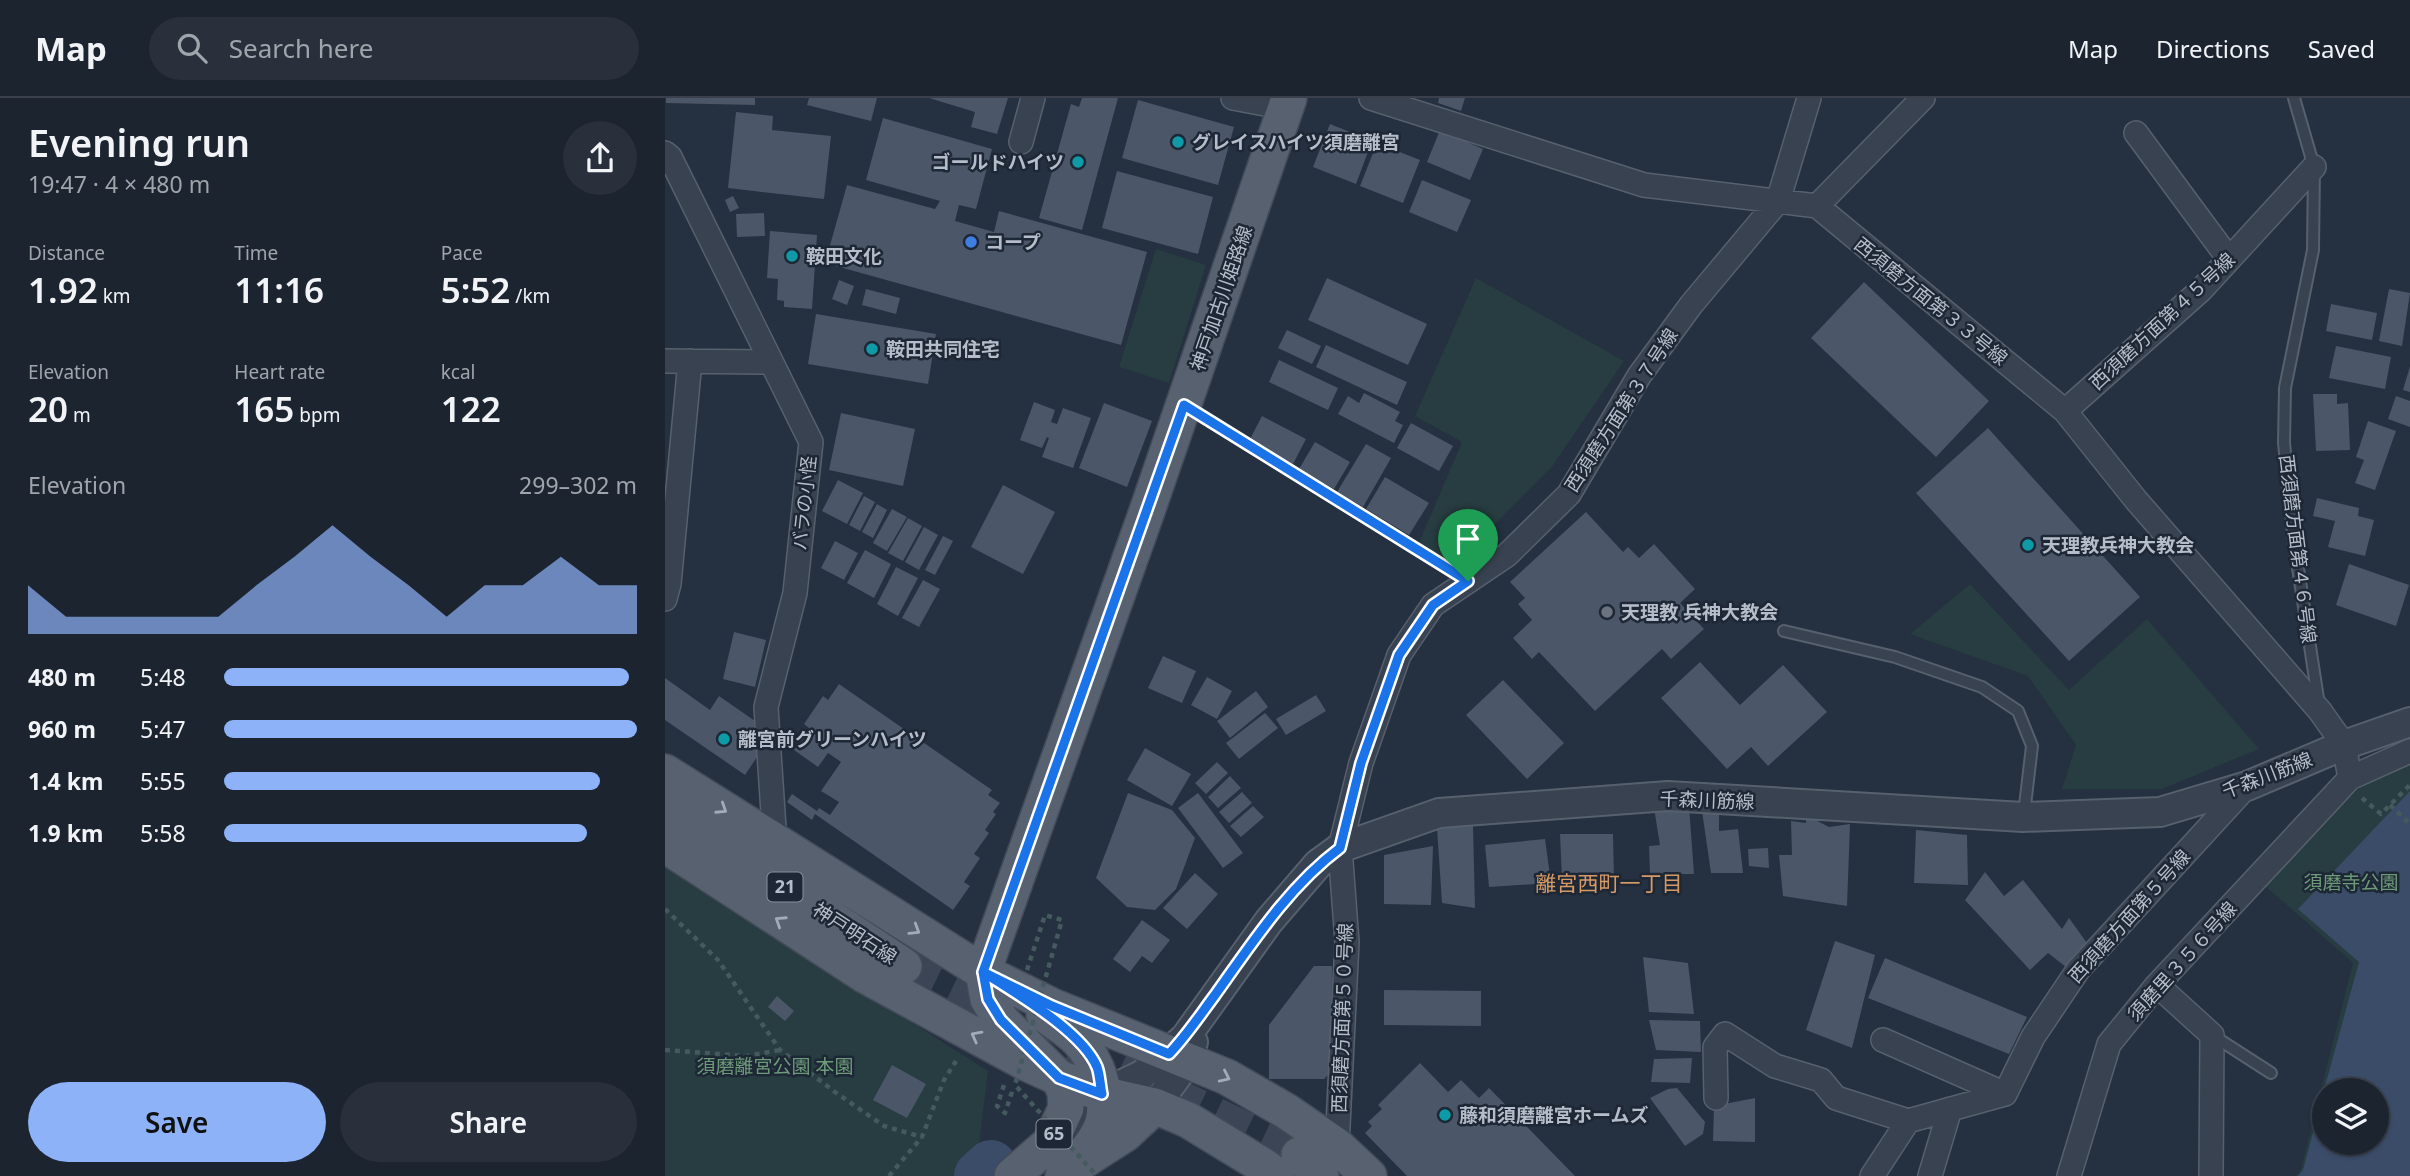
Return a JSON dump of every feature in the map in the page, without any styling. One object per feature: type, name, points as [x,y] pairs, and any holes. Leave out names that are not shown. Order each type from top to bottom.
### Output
[{"type":"main road","name":"神戸加古川姫路線","points":[[983,972],[1184,405],[1287,103]]},
{"type":"main road","points":[[665,772],[983,972],[1052,1006],[1227,1077],[1286,1111],[1308,1163]]},
{"type":"main road","name":"神戸明石線","points":[[665,808],[904,966]]},
{"type":"main road","points":[[665,845],[866,976],[1024,1062],[1102,1094],[1155,1106],[1308,1163],[1369,1176]]},
{"type":"main road","points":[[983,972],[988,999],[1001,1020],[1059,1078]]},
{"type":"main road","name":"65","points":[[983,972],[1023,998],[1080,1042],[1097,1067],[1102,1094],[1103,1122],[1097,1136],[1070,1166],[1012,1176]]},
{"type":"main road","name":"65","points":[[1059,1078],[1065,1092],[1066,1108],[1062,1120],[1070,1166]]},
{"type":"main road","points":[[1070,1166],[1125,1134],[1155,1106]]},
{"type":"street","points":[[1021,142],[1033,98]]},
{"type":"street","points":[[1233,98],[1287,103]]},
{"type":"street","points":[[1371,98],[1644,185],[1817,206],[1923,98]]},
{"type":"street","name":"西須磨方面第３７号線","points":[[1340,848],[1361,763],[1399,655],[1433,605],[1507,555],[1569,494],[1639,376],[1691,304],[1778,201],[1809,98]]},
{"type":"street","points":[[2136,133],[2229,259]]},
{"type":"street","name":"バラの小怪","points":[[665,153],[670,157],[811,442],[795,593],[766,707],[775,843]]},
{"type":"street","name":"西須磨方面第４５号線","points":[[2065,411],[2201,290],[2314,167]]},
{"type":"street","name":"西須磨方面第３３号線","points":[[1817,206],[2065,411],[2136,500],[2320,711],[2344,745]]},
{"type":"street","points":[[665,360],[771,362]]},
{"type":"street","points":[[666,588],[673,446],[690,361]]},
{"type":"street","name":"千森川筋線","points":[[1102,1094],[1179,1057],[1199,1019],[1269,921],[1318,864],[1340,848],[1439,813],[1668,796],[2023,817],[2160,811],[2247,786],[2344,745],[2410,722]]},
{"type":"street","points":[[2344,745],[2352,785],[2410,751]]},
{"type":"street","name":"須磨里３５６号線","points":[[2069,1176],[2109,1044],[2157,985],[2352,785]]},
{"type":"street","name":"西須磨方面第５号線","points":[[2005,1094],[2033,1037],[2078,970],[2247,786]]},
{"type":"street","name":"西須磨方面第５０号線","points":[[1308,1163],[1347,942],[1340,848]]},
{"type":"street","points":[[2157,985],[2212,1035],[2211,1176]]},
{"type":"street","points":[[1716,1098],[1714,1047],[1725,1034],[1775,1066],[1821,1080],[1836,1098],[1907,1121],[2005,1094]]},
{"type":"street","points":[[1883,1041],[2005,1094]]},
{"type":"street","points":[[1155,1106],[1179,1057]]},
{"type":"street","points":[[1930,1176],[1950,1110]]},
{"type":"street","points":[[1872,1176],[1907,1121]]},
{"type":"lane","name":"西須磨方面第４６号線","points":[[2294,98],[2314,167],[2313,250],[2285,388],[2284,443],[2294,542],[2320,711]]},
{"type":"lane","points":[[1184,405],[1468,581]]},
{"type":"lane","points":[[1784,631],[1895,657],[1982,687],[2018,710],[2032,746],[2023,817]]},
{"type":"lane","points":[[2212,1035],[2271,1073]]},
{"type":"path","points":[[2352,785],[2381,814],[2410,785]]},
{"type":"path","points":[[2389,805],[2410,824]]},
{"type":"path","points":[[665,909],[718,960],[780,1050],[884,1126],[922,1137]]},
{"type":"path","points":[[1006,1077],[997,1106],[1005,1113],[1062,920],[1045,915],[1027,970]]},
{"type":"path","points":[[665,1050],[746,1056],[780,1050]]},
{"type":"path","points":[[889,1176],[922,1137],[944,1080],[962,1051]]},
{"type":"path","points":[[1015,1085],[1070,1166]]},
{"type":"green space","points":[[1156,249],[1206,265],[1169,383],[1119,367]]},
{"type":"green space","points":[[1476,278],[1624,361],[1551,468],[1453,566],[1418,545],[1462,442],[1415,416]]},
{"type":"green space","points":[[1970,584],[2069,690],[2147,619],[2259,749],[2162,789],[2062,789],[2076,745],[2028,676],[1910,634]]},
{"type":"green space","name":"須磨寺公園","points":[[2410,761],[2410,1176],[2296,1176],[2301,1169],[2312,1125],[2312,1155],[2389,1155],[2389,1078],[2324,1078],[2353,963],[2264,885],[2371,777]]},
{"type":"green space","name":"須磨離宮公園 本園","points":[[665,866],[988,1071],[978,1153],[955,1176],[665,1176]]},
{"type":"water","name":"須磨寺公園","points":[[2410,791],[2410,1176],[2298,1176],[2303,1170],[2312,1136],[2312,1155],[2389,1155],[2389,1078],[2327,1078],[2359,962],[2298,909]]},
{"type":"building","points":[[666,98],[755,98],[755,105],[666,103]]},
{"type":"building","points":[[809,98],[877,98],[871,121],[807,105]]},
{"type":"building","points":[[929,98],[1008,98],[997,134],[971,127],[975,112]]},
{"type":"building","name":"ゴールドハイツ","points":[[1082,98],[1118,98],[1082,230],[1039,218],[1071,104],[1079,107]]},
{"type":"building","points":[[1439,98],[1465,98],[1461,111],[1438,103]]},
{"type":"building","name":"グレイスハイツ須磨離宮","points":[[1138,100],[1234,127],[1218,185],[1122,158]]},
{"type":"building","points":[[736,112],[773,116],[772,130],[831,136],[824,199],[728,188]]},
{"type":"building","name":"コープ","points":[[883,118],[992,149],[976,209],[959,205],[955,221],[994,232],[999,211],[1147,252],[1121,345],[825,263],[847,185],[935,209],[940,201],[866,180]]},
{"type":"building","points":[[1330,124],[1372,141],[1356,184],[1313,167]]},
{"type":"building","points":[[1440,130],[1483,149],[1470,180],[1427,162]]},
{"type":"building","points":[[1377,143],[1420,160],[1403,203],[1360,186]]},
{"type":"building","name":"グレイスハイツ須磨離宮","points":[[1117,171],[1213,197],[1198,254],[1102,228]]},
{"type":"building","points":[[1422,180],[1471,200],[1457,232],[1409,212]]},
{"type":"building","points":[[733,196],[739,208],[730,212],[725,200]]},
{"type":"building","points":[[764,213],[765,236],[737,237],[736,214]]},
{"type":"building","name":"鞍田文化","points":[[770,231],[817,235],[812,309],[784,307],[784,301],[777,300],[778,279],[767,278]]},
{"type":"building","points":[[1327,278],[1427,324],[1408,365],[1308,320]]},
{"type":"building","points":[[839,280],[854,286],[847,305],[832,299]]},
{"type":"building","points":[[1864,282],[1989,401],[1936,457],[1811,338]]},
{"type":"building","points":[[866,289],[900,298],[896,314],[862,305]]},
{"type":"building","points":[[2389,289],[2410,293],[2402,346],[2379,341]]},
{"type":"building","points":[[2331,304],[2377,313],[2372,340],[2326,331]]},
{"type":"building","name":"鞍田共同住宅","points":[[816,314],[936,334],[928,384],[808,364]]},
{"type":"building","points":[[1287,330],[1321,346],[1312,364],[1278,348]]},
{"type":"building","points":[[1326,345],[1407,382],[1397,405],[1316,367]]},
{"type":"building","points":[[2336,346],[2391,357],[2385,389],[2329,378]]},
{"type":"building","points":[[1279,360],[1338,388],[1328,410],[1269,382]]},
{"type":"building","points":[[2410,366],[2410,392],[2403,390]]},
{"type":"building","points":[[1364,393],[1400,412],[1395,421],[1403,425],[1394,443],[1338,414],[1348,396],[1359,403]]},
{"type":"building","points":[[2313,394],[2337,394],[2337,404],[2348,403],[2350,450],[2316,451]]},
{"type":"building","points":[[2396,396],[2410,401],[2410,427],[2388,419]]},
{"type":"building","points":[[1034,402],[1055,410],[1051,422],[1057,424],[1063,408],[1091,418],[1073,468],[1042,457],[1049,438],[1047,437],[1042,448],[1020,440]]},
{"type":"building","points":[[1104,403],[1152,421],[1127,487],[1079,468]]},
{"type":"building","points":[[841,413],[915,429],[903,486],[829,470]]},
{"type":"building","points":[[1262,416],[1306,439],[1293,464],[1249,441]]},
{"type":"building","points":[[2368,421],[2396,431],[2375,490],[2355,483],[2364,460],[2356,457]]},
{"type":"building","points":[[1411,423],[1453,446],[1439,471],[1397,448]]},
{"type":"building","name":"天理教兵神大教会","points":[[1988,428],[2140,597],[2069,661],[1916,493]]},
{"type":"building","points":[[1315,442],[1350,462],[1334,489],[1299,469]]},
{"type":"building","points":[[1366,444],[1391,458],[1363,507],[1337,492]]},
{"type":"building","points":[[1385,477],[1429,503],[1409,535],[1366,509]]},
{"type":"building","points":[[838,480],[863,493],[847,524],[822,511]]},
{"type":"building","points":[[1003,485],[1055,512],[1023,574],[971,547]]},
{"type":"building","points":[[864,496],[875,502],[860,531],[849,525]]},
{"type":"building","points":[[2317,498],[2359,508],[2358,516],[2374,520],[2365,556],[2328,547],[2335,521],[2313,516]]},
{"type":"building","points":[[877,504],[887,510],[873,538],[862,532]]},
{"type":"building","points":[[892,509],[907,517],[887,551],[873,543]]},
{"type":"building","name":"天理教 兵神大教会","points":[[1586,512],[1623,552],[1628,547],[1639,558],[1654,544],[1695,589],[1680,603],[1704,629],[1671,659],[1662,649],[1595,711],[1539,652],[1532,659],[1513,638],[1532,620],[1518,604],[1525,598],[1510,582]]},
{"type":"building","points":[[908,518],[922,526],[903,561],[888,553]]},
{"type":"building","points":[[924,527],[938,535],[919,570],[905,562]]},
{"type":"building","points":[[943,536],[953,541],[935,575],[925,570]]},
{"type":"building","points":[[835,541],[858,553],[844,580],[821,568]]},
{"type":"building","points":[[865,550],[891,564],[874,598],[847,583]]},
{"type":"building","points":[[2349,564],[2409,585],[2396,626],[2336,605]]},
{"type":"building","points":[[896,567],[918,578],[898,616],[877,604]]},
{"type":"building","points":[[923,580],[940,589],[919,627],[902,618]]},
{"type":"building","points":[[734,632],[766,640],[755,687],[723,679]]},
{"type":"building","points":[[1163,656],[1196,671],[1182,703],[1148,688]]},
{"type":"building","points":[[1700,662],[1740,705],[1783,665],[1827,712],[1768,766],[1751,747],[1727,769],[1661,698]]},
{"type":"building","points":[[1207,677],[1232,691],[1217,719],[1191,705]]},
{"type":"building","name":"離宮前グリーンハイツ","points":[[665,678],[710,710],[719,696],[755,721],[757,757],[745,775],[665,720]]},
{"type":"building","points":[[1503,680],[1564,743],[1527,779],[1466,715]]},
{"type":"building","points":[[839,684],[992,790],[988,795],[1000,803],[985,830],[989,833],[974,854],[980,858],[964,882],[970,886],[953,910],[815,814],[812,820],[787,802],[792,794],[817,811],[819,808],[830,815],[839,802],[821,791],[841,762],[828,753],[818,767],[794,750],[809,728],[804,724],[823,696],[828,700]]},
{"type":"building","points":[[1256,691],[1268,707],[1230,738],[1217,721]]},
{"type":"building","points":[[1316,695],[1326,711],[1286,735],[1276,719]]},
{"type":"building","points":[[1265,713],[1278,728],[1239,759],[1226,743]]},
{"type":"building","points":[[1145,748],[1191,774],[1172,806],[1127,780]]},
{"type":"building","points":[[1217,762],[1228,773],[1206,794],[1195,783]]},
{"type":"building","points":[[1230,776],[1241,788],[1218,808],[1208,797]]},
{"type":"building","points":[[1242,792],[1252,803],[1229,823],[1219,812]]},
{"type":"building","points":[[1128,793],[1172,810],[1195,838],[1176,889],[1155,910],[1127,907],[1096,878]]},
{"type":"building","points":[[1198,793],[1243,853],[1223,868],[1178,808]]},
{"type":"building","points":[[1253,806],[1264,817],[1241,837],[1230,826]]},
{"type":"building","points":[[1689,806],[1694,874],[1650,874],[1649,846],[1660,845],[1654,808]]},
{"type":"building","points":[[1702,811],[1719,811],[1719,831],[1738,829],[1743,873],[1711,873]]},
{"type":"building","points":[[1806,815],[1829,827],[1850,824],[1847,906],[1783,896],[1779,855],[1792,855],[1791,821],[1806,823]]},
{"type":"building","points":[[1473,826],[1475,908],[1442,903],[1437,828]]},
{"type":"building","points":[[1916,830],[1967,835],[1968,885],[1914,883]]},
{"type":"building","points":[[1560,834],[1613,834],[1614,879],[1562,879]]},
{"type":"building","points":[[1545,839],[1551,883],[1489,887],[1485,845]]},
{"type":"building","points":[[1433,846],[1431,905],[1384,904],[1384,855]]},
{"type":"building","points":[[1768,848],[1769,868],[1749,866],[1748,849]]},
{"type":"building","points":[[1985,872],[2004,896],[2023,880],[2062,929],[2069,918],[2087,943],[2066,967],[2048,953],[2030,970],[1965,900]]},
{"type":"building","points":[[1195,873],[1218,894],[1187,929],[1163,908]]},
{"type":"building","points":[[1142,920],[1170,940],[1152,963],[1142,956],[1130,972],[1113,959]]},
{"type":"building","points":[[1835,941],[1875,955],[1852,1048],[1806,1030]]},
{"type":"building","points":[[1643,957],[1688,963],[1694,1014],[1649,1012]]},
{"type":"building","points":[[1885,958],[2027,1017],[2009,1054],[1868,998]]},
{"type":"building","points":[[1314,966],[1332,966],[1331,1072],[1324,1079],[1269,1079],[1269,1025]]},
{"type":"building","points":[[1384,990],[1481,991],[1481,1026],[1384,1025]]},
{"type":"building","points":[[777,996],[794,1011],[785,1021],[768,1007]]},
{"type":"building","points":[[1649,1020],[1700,1021],[1701,1052],[1656,1050]]},
{"type":"building","points":[[1692,1058],[1690,1083],[1651,1082],[1654,1059]]},
{"type":"building","name":"藤和須磨離宮ホームズ","points":[[1420,1063],[1448,1092],[1461,1080],[1479,1098],[1489,1088],[1575,1176],[1407,1176],[1365,1133],[1372,1126],[1368,1122],[1382,1109],[1378,1105]]},
{"type":"building","points":[[892,1065],[926,1084],[907,1118],[873,1100]]},
{"type":"building","points":[[1677,1088],[1705,1122],[1703,1134],[1685,1146],[1650,1098],[1668,1089]]},
{"type":"building","points":[[1755,1098],[1755,1142],[1713,1141],[1714,1106]]},
{"type":"waterway","points":[[980,1176],[991,1166]]},
{"type":"tunnel","points":[[904,966],[1012,1018]]},
{"type":"tunnel","points":[[1072,1046],[1299,1155]]},
{"type":"place","name":"グレイスハイツ須磨離宮","points":[[1178,142]]},
{"type":"place","name":"ゴールドハイツ","points":[[1078,162]]},
{"type":"place","name":"コープ","points":[[971,242]]},
{"type":"place","name":"鞍田文化","points":[[792,256]]},
{"type":"place","name":"鞍田共同住宅","points":[[872,349]]},
{"type":"place","name":"天理教兵神大教会","points":[[2028,545]]},
{"type":"place","name":"天理教 兵神大教会","points":[[1607,612]]},
{"type":"place","name":"離宮前グリーンハイツ","points":[[724,739]]},
{"type":"place","name":"藤和須磨離宮ホームズ","points":[[1445,1115]]},
{"type":"district","name":"離宮西町一丁目","points":[[1609,884]]},
{"type":"route","points":[[1468,581],[1184,405],[983,972],[1023,998],[1080,1042],[1097,1067],[1102,1094],[1059,1078],[1001,1020],[988,999],[983,972],[1052,1006],[1169,1054],[1185,1038],[1269,921],[1318,864],[1340,848],[1361,763],[1399,655],[1433,605],[1468,581]]}]
